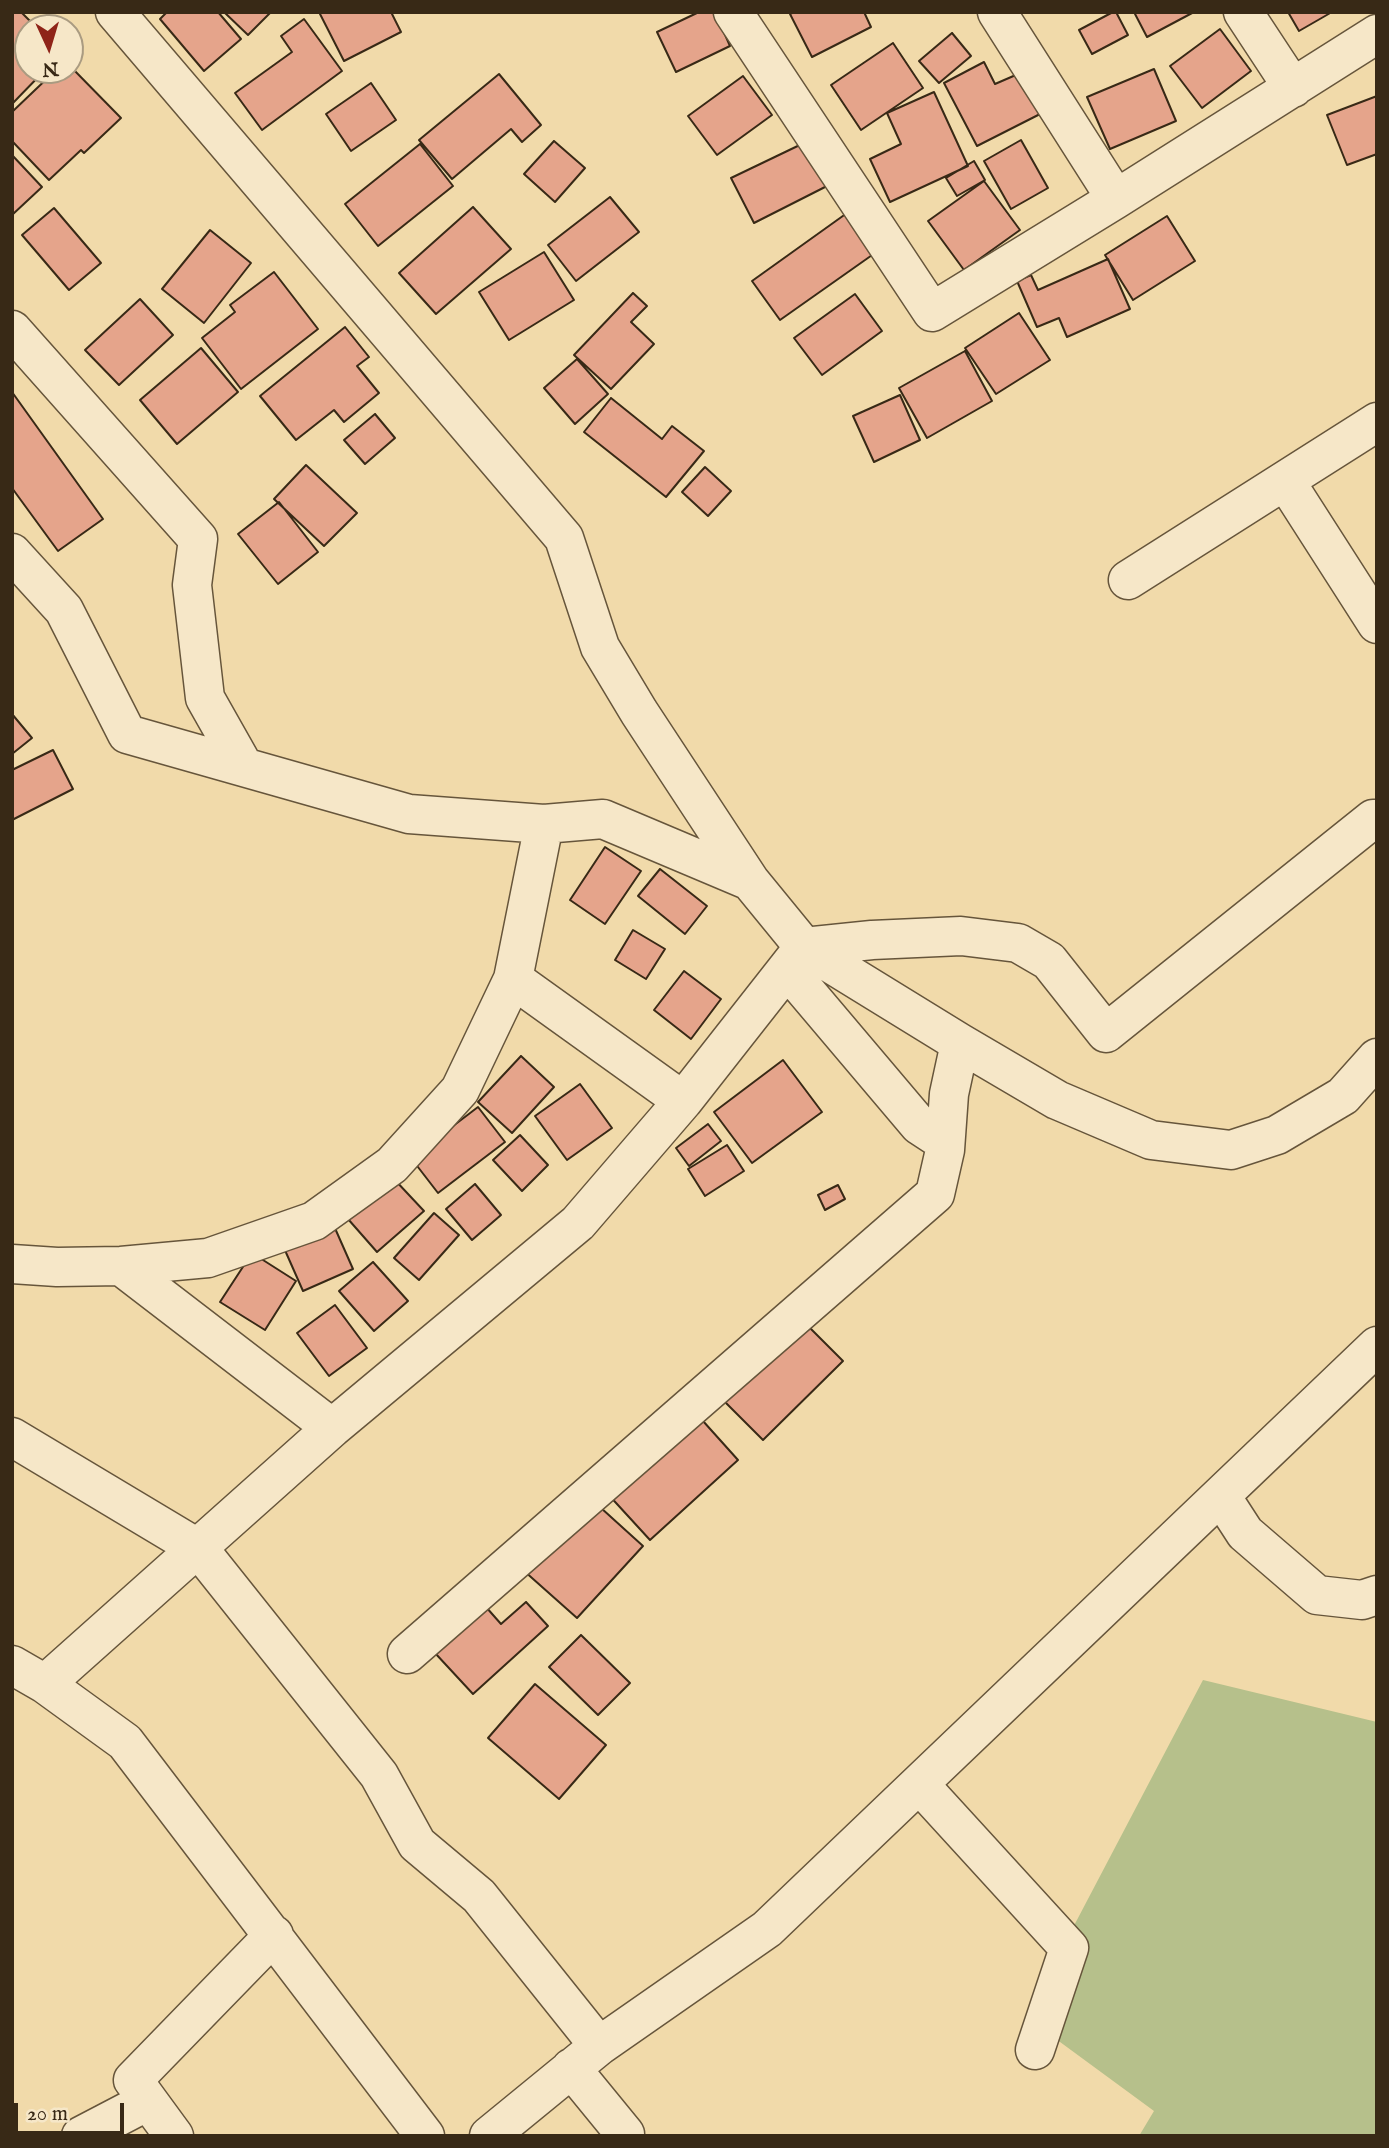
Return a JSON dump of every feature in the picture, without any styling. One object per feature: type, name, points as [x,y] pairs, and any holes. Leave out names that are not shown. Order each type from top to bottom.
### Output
[{"type":"street","points":[[115,12],[564,538],[600,647],[639,712],[750,881],[795,958],[919,1125],[945,1142]]},
{"type":"street","points":[[733,12],[932,312],[1116,200],[1377,34]]},
{"type":"street","points":[[997,12],[1116,200]]},
{"type":"street","points":[[1243,12],[1293,88]]},
{"type":"street","points":[[12,330],[198,539],[192,584],[205,698],[244,767]]},
{"type":"street","points":[[1128,580],[1377,422]]},
{"type":"street","points":[[1286,482],[1377,624]]},
{"type":"street","points":[[12,553],[64,610],[127,734],[409,814],[544,824],[603,820],[750,881]]},
{"type":"street","points":[[45,1684],[332,1428],[578,1223],[683,1101],[795,958],[872,940],[961,936],[1018,943],[1049,961],[1106,1032],[1373,819]]},
{"type":"street","points":[[12,1264],[57,1267],[121,1266],[208,1258],[314,1221],[392,1165],[460,1090],[513,979],[544,824]]},
{"type":"street","points":[[795,958],[960,1043],[1057,1100],[1151,1140],[1231,1150],[1277,1135],[1343,1096],[1377,1058]]},
{"type":"street","points":[[513,979],[683,1101]]},
{"type":"street","points":[[407,1654],[935,1194],[945,1142],[948,1094],[960,1043]]},
{"type":"street","points":[[121,1266],[332,1428]]},
{"type":"street","points":[[489,2136],[585,2057],[767,1929],[1377,1346]]},
{"type":"street","points":[[12,1437],[199,1549],[379,1775],[416,1844],[479,1896],[585,2057],[625,2134]]},
{"type":"street","points":[[1221,1496],[1245,1533],[1317,1595],[1362,1600],[1377,1595]]},
{"type":"street","points":[[12,1665],[45,1684],[125,1742],[425,2136]]},
{"type":"street","points":[[920,1785],[1069,1948],[1035,2050]]},
{"type":"street","points":[[174,2136],[133,2080],[274,1935]]},
{"type":"street","points":[[81,2136],[148,2101]]},
{"type":"green space","points":[[1203,1680],[1377,1722],[1377,2136],[1139,2136],[1154,2111],[1026,2017]]},
{"type":"building","points":[[12,12],[21,12],[23,14],[14,14],[14,84],[31,84],[12,104]]},
{"type":"building","points":[[167,12],[218,12],[241,39],[204,71],[160,19]]},
{"type":"building","points":[[224,12],[271,12],[248,35]]},
{"type":"building","points":[[319,12],[391,12],[401,32],[344,61]]},
{"type":"building","points":[[699,12],[715,12],[730,46],[676,72],[657,32]]},
{"type":"building","points":[[864,12],[871,27],[812,57],[790,14]]},
{"type":"building","points":[[1116,12],[1128,35],[1092,54],[1079,30]]},
{"type":"building","points":[[1134,12],[1194,12],[1147,37]]},
{"type":"building","points":[[1288,12],[1332,12],[1299,31]]},
{"type":"building","points":[[304,19],[342,71],[262,130],[235,93],[292,52],[281,36]]},
{"type":"building","points":[[1220,29],[1251,71],[1202,108],[1170,66]]},
{"type":"building","points":[[952,33],[971,56],[939,83],[919,61]]},
{"type":"building","points":[[893,43],[923,88],[861,130],[831,85]]},
{"type":"building","points":[[984,62],[995,84],[1025,71],[1046,111],[977,146],[944,83]]},
{"type":"building","points":[[1154,69],[1176,121],[1110,149],[1087,97]]},
{"type":"building","points":[[499,74],[541,125],[522,142],[511,129],[452,179],[419,140]]},
{"type":"building","points":[[743,76],[772,115],[717,155],[688,116]]},
{"type":"building","points":[[84,80],[121,118],[84,153],[81,150],[49,180],[12,141],[12,112],[41,84],[84,84]]},
{"type":"building","points":[[371,83],[396,120],[351,151],[326,114]]},
{"type":"building","points":[[934,92],[968,166],[890,202],[870,159],[901,144],[887,113]]},
{"type":"building","points":[[1377,96],[1377,154],[1347,165],[1327,115]]},
{"type":"building","points":[[1021,140],[1048,188],[1011,209],[984,161]]},
{"type":"building","points":[[554,141],[585,168],[555,202],[524,174]]},
{"type":"building","points":[[806,142],[827,186],[754,223],[731,178]]},
{"type":"building","points":[[420,144],[453,186],[378,246],[345,204]]},
{"type":"building","points":[[12,155],[42,187],[12,215]]},
{"type":"building","points":[[974,161],[985,180],[957,196],[946,178]]},
{"type":"building","points":[[984,181],[1020,230],[964,270],[928,221]]},
{"type":"building","points":[[610,197],[639,232],[576,281],[548,245]]},
{"type":"building","points":[[473,207],[511,249],[436,314],[399,273]]},
{"type":"building","points":[[54,208],[101,263],[69,290],[22,235]]},
{"type":"building","points":[[847,213],[875,253],[780,320],[752,281]]},
{"type":"building","points":[[1167,216],[1195,261],[1133,300],[1105,255]]},
{"type":"building","points":[[210,230],[251,263],[204,323],[162,289]]},
{"type":"building","points":[[544,252],[574,300],[509,340],[479,292]]},
{"type":"building","points":[[1108,259],[1130,309],[1067,337],[1059,318],[1037,327],[1017,281],[1031,275],[1038,290]]},
{"type":"building","points":[[274,272],[318,329],[241,389],[202,338],[235,312],[230,305]]},
{"type":"building","points":[[633,293],[647,306],[631,322],[654,344],[611,389],[574,355]]},
{"type":"building","points":[[855,294],[882,331],[822,375],[794,338]]},
{"type":"building","points":[[140,299],[173,335],[119,385],[85,350]]},
{"type":"building","points":[[1019,313],[1050,360],[996,394],[965,348]]},
{"type":"building","points":[[345,327],[369,357],[357,366],[379,393],[344,422],[334,410],[296,440],[260,396]]},
{"type":"building","points":[[201,348],[238,392],[177,444],[140,400]]},
{"type":"building","points":[[965,351],[992,401],[927,438],[899,388]]},
{"type":"building","points":[[577,359],[608,394],[575,424],[544,388]]},
{"type":"building","points":[[12,392],[103,519],[58,551],[12,488]]},
{"type":"building","points":[[900,395],[920,440],[874,462],[853,416]]},
{"type":"building","points":[[611,398],[662,439],[672,426],[704,451],[666,497],[584,432]]},
{"type":"building","points":[[375,414],[395,438],[365,464],[344,440]]},
{"type":"building","points":[[306,465],[357,513],[324,546],[274,499]]},
{"type":"building","points":[[705,467],[731,491],[708,516],[682,492]]},
{"type":"building","points":[[279,502],[318,552],[278,584],[238,534]]},
{"type":"building","points":[[12,714],[32,738],[12,754]]},
{"type":"building","points":[[53,750],[73,789],[12,820],[12,770]]},
{"type":"building","points":[[605,847],[641,871],[605,924],[570,900]]},
{"type":"building","points":[[660,869],[707,906],[685,934],[638,896]]},
{"type":"building","points":[[633,930],[665,949],[646,979],[615,960]]},
{"type":"building","points":[[684,971],[721,999],[691,1039],[654,1010]]},
{"type":"building","points":[[521,1056],[554,1087],[512,1133],[478,1102]]},
{"type":"building","points":[[783,1060],[822,1112],[752,1163],[714,1112]]},
{"type":"building","points":[[580,1084],[612,1128],[567,1160],[535,1116]]},
{"type":"building","points":[[478,1107],[505,1142],[438,1193],[411,1158]]},
{"type":"building","points":[[708,1124],[721,1141],[689,1166],[676,1148]]},
{"type":"building","points":[[520,1135],[548,1165],[522,1191],[493,1160]]},
{"type":"building","points":[[727,1145],[744,1171],[705,1196],[688,1169]]},
{"type":"building","points":[[394,1179],[424,1211],[377,1252],[348,1219]]},
{"type":"building","points":[[475,1184],[501,1215],[472,1240],[446,1209]]},
{"type":"building","points":[[838,1185],[845,1199],[825,1210],[818,1195]]},
{"type":"building","points":[[434,1213],[459,1235],[419,1280],[394,1258]]},
{"type":"building","points":[[334,1226],[353,1269],[303,1291],[284,1248]]},
{"type":"building","points":[[252,1253],[296,1281],[265,1330],[220,1302]]},
{"type":"building","points":[[373,1262],[408,1301],[374,1331],[339,1291]]},
{"type":"building","points":[[335,1305],[367,1348],[329,1376],[297,1333]]},
{"type":"building","points":[[801,1319],[843,1361],[763,1440],[721,1398]]},
{"type":"building","points":[[694,1411],[738,1460],[650,1540],[606,1492]]},
{"type":"building","points":[[590,1498],[643,1546],[577,1618],[523,1570]]},
{"type":"building","points":[[526,1602],[548,1626],[473,1694],[435,1653],[486,1607],[501,1624]]},
{"type":"building","points":[[581,1635],[630,1683],[598,1715],[549,1667]]},
{"type":"building","points":[[535,1684],[606,1745],[559,1799],[488,1738]]}]
